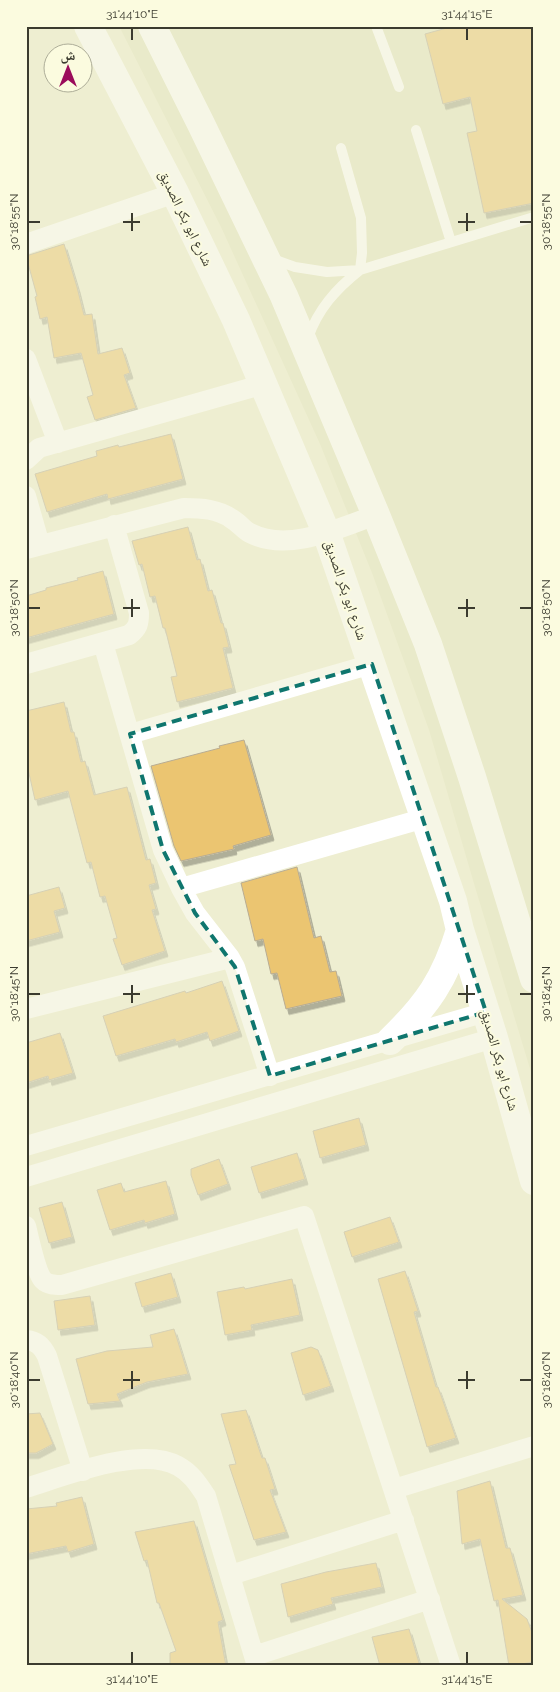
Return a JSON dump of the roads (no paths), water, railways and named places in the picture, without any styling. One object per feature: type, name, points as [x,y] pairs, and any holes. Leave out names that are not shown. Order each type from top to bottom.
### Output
[{"type":"main road","name":"شارع ابو بكر الصديق","points":[[88,26],[175,193],[236,320],[326,532],[453,901],[534,1180]]},
{"type":"main road","points":[[152,26],[201,124],[305,346],[428,644],[528,936],[534,980]]},
{"type":"main road","points":[[390,1041],[427,1002],[437,987],[452,956],[460,930]]},
{"type":"street","points":[[26,244],[175,193]]},
{"type":"street","points":[[26,359],[32,392],[58,443]]},
{"type":"street","points":[[26,460],[39,448],[264,384]]},
{"type":"street","points":[[26,496],[33,547],[184,508],[209,509],[231,518],[250,533],[275,541],[301,540],[376,515]]},
{"type":"street","points":[[26,664],[129,635],[139,624],[139,613],[114,525]]},
{"type":"street","points":[[104,643],[163,850],[195,913],[230,958],[235,968],[270,1076]]},
{"type":"street","points":[[130,734],[372,664]]},
{"type":"street","points":[[181,888],[425,818]]},
{"type":"street","points":[[26,1009],[230,958]]},
{"type":"street","points":[[26,1146],[486,1012]]},
{"type":"street","points":[[445,1024],[453,1051]]},
{"type":"street","points":[[26,1177],[494,1038]]},
{"type":"street","points":[[26,1226],[43,1280],[52,1285],[62,1285],[304,1216],[451,1666]]},
{"type":"street","points":[[26,1340],[36,1342],[43,1348],[47,1356],[83,1470]]},
{"type":"street","points":[[394,1489],[534,1446]]},
{"type":"street","points":[[26,1488],[83,1470],[136,1458],[157,1459],[177,1466],[194,1479],[206,1496],[256,1661],[430,1600]]},
{"type":"street","points":[[230,1575],[404,1520]]},
{"type":"lane","points":[[376,26],[399,87]]},
{"type":"lane","points":[[416,130],[451,242]]},
{"type":"lane","points":[[305,346],[313,324],[325,303],[341,285],[360,270],[362,253],[360,218],[341,148]]},
{"type":"lane","points":[[264,256],[295,267],[327,272],[360,270],[534,216]]}]
